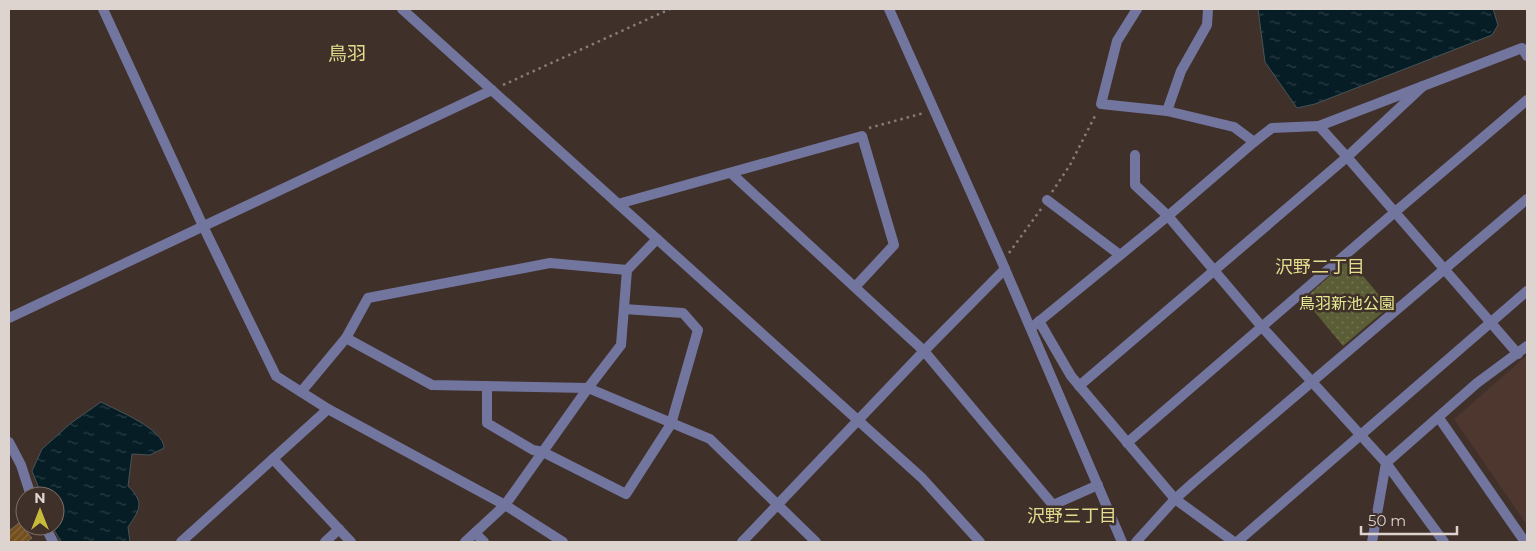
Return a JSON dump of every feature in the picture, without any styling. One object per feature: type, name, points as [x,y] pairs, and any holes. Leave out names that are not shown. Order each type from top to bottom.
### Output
[{"type":"street","points":[[103,9],[276,376],[328,410],[505,505],[563,542]]},
{"type":"street","points":[[402,9],[922,478],[980,542]]},
{"type":"street","points":[[889,9],[1004,266],[1122,542]]},
{"type":"street","points":[[1137,9],[1117,41],[1101,104],[1167,111],[1234,127],[1254,142]]},
{"type":"street","points":[[1167,111],[1181,71],[1207,24],[1208,9]]},
{"type":"street","points":[[1030,328],[1168,216],[1272,128],[1319,126],[1522,48],[1527,56]]},
{"type":"street","points":[[1079,386],[1348,157],[1423,86]]},
{"type":"street","points":[[9,318],[492,90]]},
{"type":"street","points":[[1127,443],[1394,212],[1527,100]]},
{"type":"street","points":[[1319,126],[1518,354]]},
{"type":"street","points":[[618,204],[862,136],[894,245],[855,287]]},
{"type":"street","points":[[1136,154],[1136,186],[1168,216],[1262,327],[1386,464],[1444,542]]},
{"type":"street","points":[[731,173],[924,351],[1054,505],[1098,485]]},
{"type":"street","points":[[1136,542],[1175,499],[1527,198]]},
{"type":"street","points":[[1047,200],[1120,255]]},
{"type":"street","points":[[465,542],[505,505],[621,345],[627,270],[657,239]]},
{"type":"street","points":[[301,392],[346,338],[368,298],[550,263],[627,270]]},
{"type":"street","points":[[742,542],[1004,266]]},
{"type":"street","points":[[1039,321],[1071,376],[1175,499],[1235,542],[1527,291]]},
{"type":"street","points":[[487,386],[487,423],[533,450],[543,452],[626,494],[671,424],[698,330],[683,314],[624,309]]},
{"type":"street","points":[[346,338],[432,385],[588,388],[710,439],[816,542]]},
{"type":"street","points":[[1372,542],[1386,464],[1477,384],[1527,346]]},
{"type":"street","points":[[180,542],[328,410]]},
{"type":"street","points":[[1439,418],[1525,542]]},
{"type":"street","points":[[9,442],[21,464],[29,486]]},
{"type":"street","points":[[273,459],[352,542]]},
{"type":"street","points":[[325,542],[339,529]]},
{"type":"street","points":[[476,533],[484,542]]},
{"type":"path","points":[[492,90],[670,9]]},
{"type":"path","points":[[1004,266],[1070,164],[1101,104]]},
{"type":"path","points":[[862,136],[866,128],[934,110]]},
{"type":"shaded area","points":[[1527,355],[1527,525],[1454,419]]},
{"type":"green space","name":"鳥羽新池公園","points":[[1349,259],[1389,307],[1343,346],[1304,299]]},
{"type":"water","points":[[1258,9],[1493,9],[1498,25],[1492,35],[1315,104],[1297,108],[1265,62]]},
{"type":"water","points":[[101,402],[148,427],[162,441],[164,448],[150,455],[132,454],[128,486],[137,497],[139,506],[128,527],[130,542],[61,542],[58,536],[65,536],[65,486],[38,486],[32,471],[42,449],[71,423]]},
{"type":"building","points":[[15,526],[15,536],[30,536],[32,538],[26,542],[9,542],[9,531]]},
{"type":"district","name":"鳥羽","points":[[347,53]]},
{"type":"district","name":"沢野二丁目","points":[[1320,267]]},
{"type":"district","name":"沢野三丁目","points":[[1072,516]]}]
